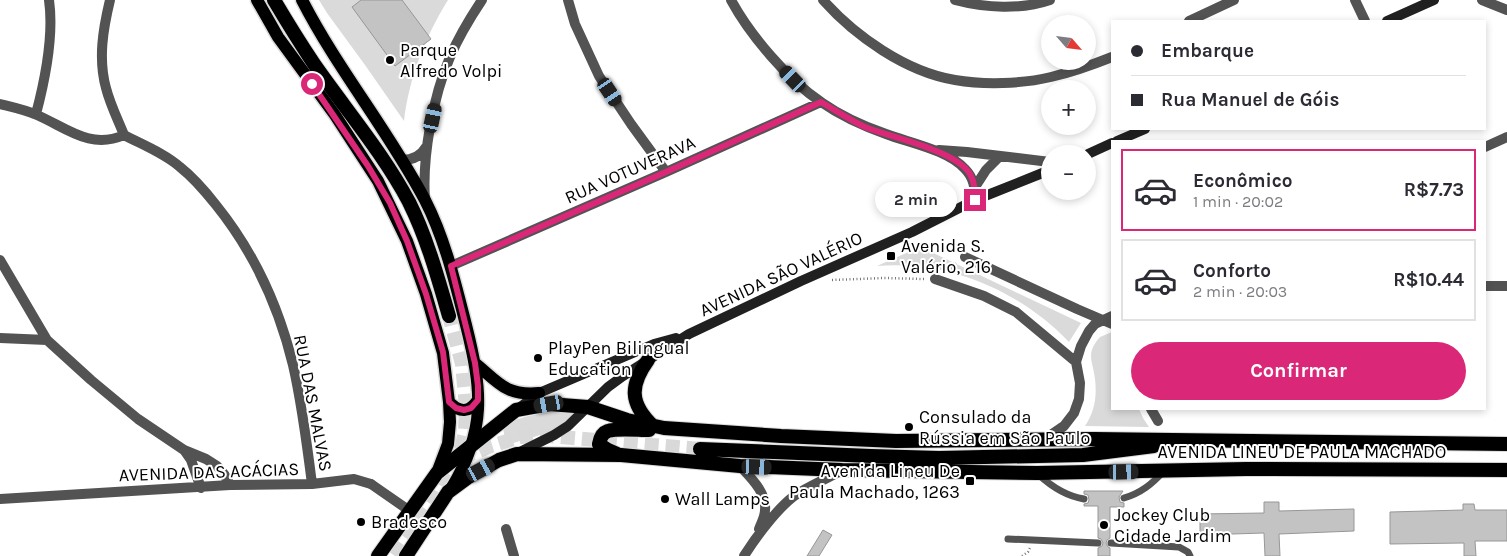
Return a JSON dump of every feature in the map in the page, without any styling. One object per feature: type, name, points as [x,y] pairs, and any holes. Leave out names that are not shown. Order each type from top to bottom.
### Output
[{"type":"highway","points":[[274,0],[314,64],[381,156],[409,202],[438,276],[449,316]]},
{"type":"highway","points":[[621,455],[599,444],[602,434],[607,431],[616,430],[648,430],[658,426],[641,412],[634,395],[636,379],[648,360]]},
{"type":"highway","name":"AVENIDA LINEU DE PAULA MACHADO","points":[[378,556],[437,473],[516,410],[549,404],[588,407],[619,417],[658,426],[781,436],[896,441],[1207,439],[1507,444]]},
{"type":"highway","points":[[700,449],[939,458],[1083,456],[1207,439]]},
{"type":"highway","name":"AVENIDA LINEU DE PAULA MACHADO","points":[[448,492],[467,478],[499,460],[517,454],[621,455],[740,466],[842,470],[1037,473],[1246,469],[1507,470]]},
{"type":"highway","points":[[1083,456],[1161,471]]},
{"type":"highway","points":[[406,556],[448,492]]},
{"type":"main road","points":[[257,0],[278,37],[335,115],[378,181],[407,241],[426,294],[443,352],[450,422],[448,444],[437,473]]},
{"type":"main road","points":[[302,0],[332,55],[402,160],[426,202],[451,266],[475,363],[478,400],[472,444],[462,470],[448,492]]},
{"type":"main road","points":[[1389,20],[1434,0]]},
{"type":"main road","points":[[1119,140],[1143,130]]},
{"type":"main road","points":[[1096,150],[1111,143]]},
{"type":"main road","name":"AVENIDA SÃO VALÉRIO","points":[[517,454],[568,426],[608,387],[689,334],[801,281],[912,232],[975,200],[1041,174]]},
{"type":"main road","name":"AVENIDA SÃO VALÉRIO","points":[[516,410],[539,394],[654,344],[689,334]]},
{"type":"main road","points":[[475,363],[510,391],[518,394],[539,394]]},
{"type":"main road","points":[[449,402],[456,408],[464,410],[471,408],[478,400]]},
{"type":"street","points":[[36,114],[43,86],[49,47],[49,0]]},
{"type":"street","points":[[0,104],[36,114],[74,134],[88,139],[104,141],[124,135],[106,89],[102,65],[105,20],[110,0]]},
{"type":"street","points":[[426,202],[424,180],[427,146],[438,90],[450,57],[466,25],[482,0]]},
{"type":"street","points":[[568,0],[575,24],[599,76],[666,172]]},
{"type":"street","points":[[732,0],[738,12],[766,51],[793,79],[821,102],[863,126],[956,160],[969,173],[975,187],[975,200]]},
{"type":"street","points":[[823,0],[850,27],[882,50],[917,68],[954,80],[984,83],[1048,78],[1111,57]]},
{"type":"street","points":[[955,0],[970,4],[1024,6],[1050,0]]},
{"type":"street","points":[[1191,20],[1234,0]]},
{"type":"street","points":[[1355,0],[1364,20]]},
{"type":"street","points":[[1482,0],[1507,10]]},
{"type":"street","name":"RUA VOTUVERAVA","points":[[451,266],[821,102]]},
{"type":"street","name":"RUA DAS MALVAS","points":[[124,135],[164,155],[196,180],[231,223],[256,265],[275,307],[293,364],[312,484]]},
{"type":"street","points":[[1486,147],[1507,137]]},
{"type":"street","points":[[402,160],[415,158],[427,146]]},
{"type":"street","points":[[933,150],[1041,161]]},
{"type":"street","points":[[975,187],[986,170],[1000,156]]},
{"type":"street","points":[[965,257],[1077,309],[1109,320]]},
{"type":"street","points":[[0,260],[47,340],[131,413],[184,450],[217,466],[230,485]]},
{"type":"street","points":[[935,279],[984,296],[1016,312],[1076,362]]},
{"type":"street","points":[[1486,286],[1507,286]]},
{"type":"street","points":[[1045,440],[1064,426],[1074,413],[1080,383],[1076,362],[1081,346],[1096,324],[1109,320]]},
{"type":"street","points":[[0,338],[47,340]]},
{"type":"street","points":[[1152,410],[1158,421]]},
{"type":"street","points":[[184,450],[191,460],[201,488]]},
{"type":"street","points":[[740,466],[759,489],[765,504],[763,519],[744,556]]},
{"type":"street","points":[[754,539],[793,497],[842,470]]},
{"type":"street","name":"AVENIDA DAS ACÁCIAS","points":[[0,499],[230,485],[312,484],[354,479],[371,484],[410,511]]},
{"type":"street","points":[[506,529],[514,556]]},
{"type":"lane","points":[[1124,498],[1143,490],[1161,471]]},
{"type":"lane","points":[[1037,473],[1052,487],[1077,498],[1084,499]]},
{"type":"lane","points":[[1008,539],[1098,543]]},
{"type":"lane","points":[[1110,544],[1179,547],[1188,552],[1190,556]]},
{"type":"path","points":[[828,280],[935,279],[965,257]]},
{"type":"shaded area","name":"Parque Alfredo Volpi","points":[[319,0],[448,0],[432,28],[419,58],[406,105],[404,121],[327,13]]},
{"type":"shaded area","points":[[913,250],[927,250],[1081,323],[1069,342],[1050,324],[1028,308],[1006,294],[982,283],[930,268],[904,265],[877,266]]},
{"type":"shaded area","points":[[1111,332],[1111,410],[1139,410],[1149,427],[1085,426],[1093,409],[1096,391],[1091,353],[1100,337]]},
{"type":"shaded area","points":[[562,410],[577,411],[564,424],[547,433],[510,444],[505,438],[503,429],[515,420]]},
{"type":"building","points":[[361,0],[402,0],[431,39],[395,66],[352,7]]},
{"type":"building","name":"Jockey Club Cidade Jardim","points":[[1084,491],[1123,491],[1119,497],[1120,502],[1124,503],[1124,507],[1110,507],[1110,538],[1106,543],[1110,548],[1110,556],[1098,556],[1098,548],[1103,543],[1098,538],[1098,506],[1084,506],[1089,500],[1088,495],[1084,494]]},
{"type":"building","points":[[1264,502],[1279,502],[1279,511],[1354,509],[1354,531],[1279,534],[1280,556],[1265,556],[1264,533],[1200,535],[1200,514],[1264,513]]},
{"type":"building","points":[[1463,504],[1474,504],[1475,510],[1507,510],[1507,541],[1475,541],[1476,556],[1464,556],[1464,543],[1390,544],[1390,512],[1463,510]]},
{"type":"building","points":[[823,530],[832,535],[819,556],[807,556]]},
{"type":"tunnel","points":[[395,556],[459,459],[465,431],[466,407],[462,364],[449,316]]},
{"type":"tunnel","points":[[460,459],[491,446],[520,437],[549,436],[700,449]]},
{"type":"place","name":"Parque Alfredo Volpi","points":[[390,60]]},
{"type":"place","name":"Avenida S. Valério, 216","points":[[891,256]]},
{"type":"place","name":"PlayPen Bilingual Education","points":[[538,358]]},
{"type":"place","name":"Consulado da Rússia em São Paulo","points":[[909,427]]},
{"type":"place","name":"Avenida Lineu De Paula Machado, 1263","points":[[970,481]]},
{"type":"place","name":"Wall Lamps","points":[[665,499]]},
{"type":"place","name":"Bradesco","points":[[361,522]]},
{"type":"place","name":"Jockey Club Cidade Jardim","points":[[1104,525]]},
{"type":"route","points":[[312,84],[335,115],[390,203],[407,241],[426,294],[443,352],[449,402],[460,410],[471,408],[478,400],[478,386],[475,363],[451,266],[821,102],[863,126],[956,160],[969,173],[975,187],[975,200]]}]
